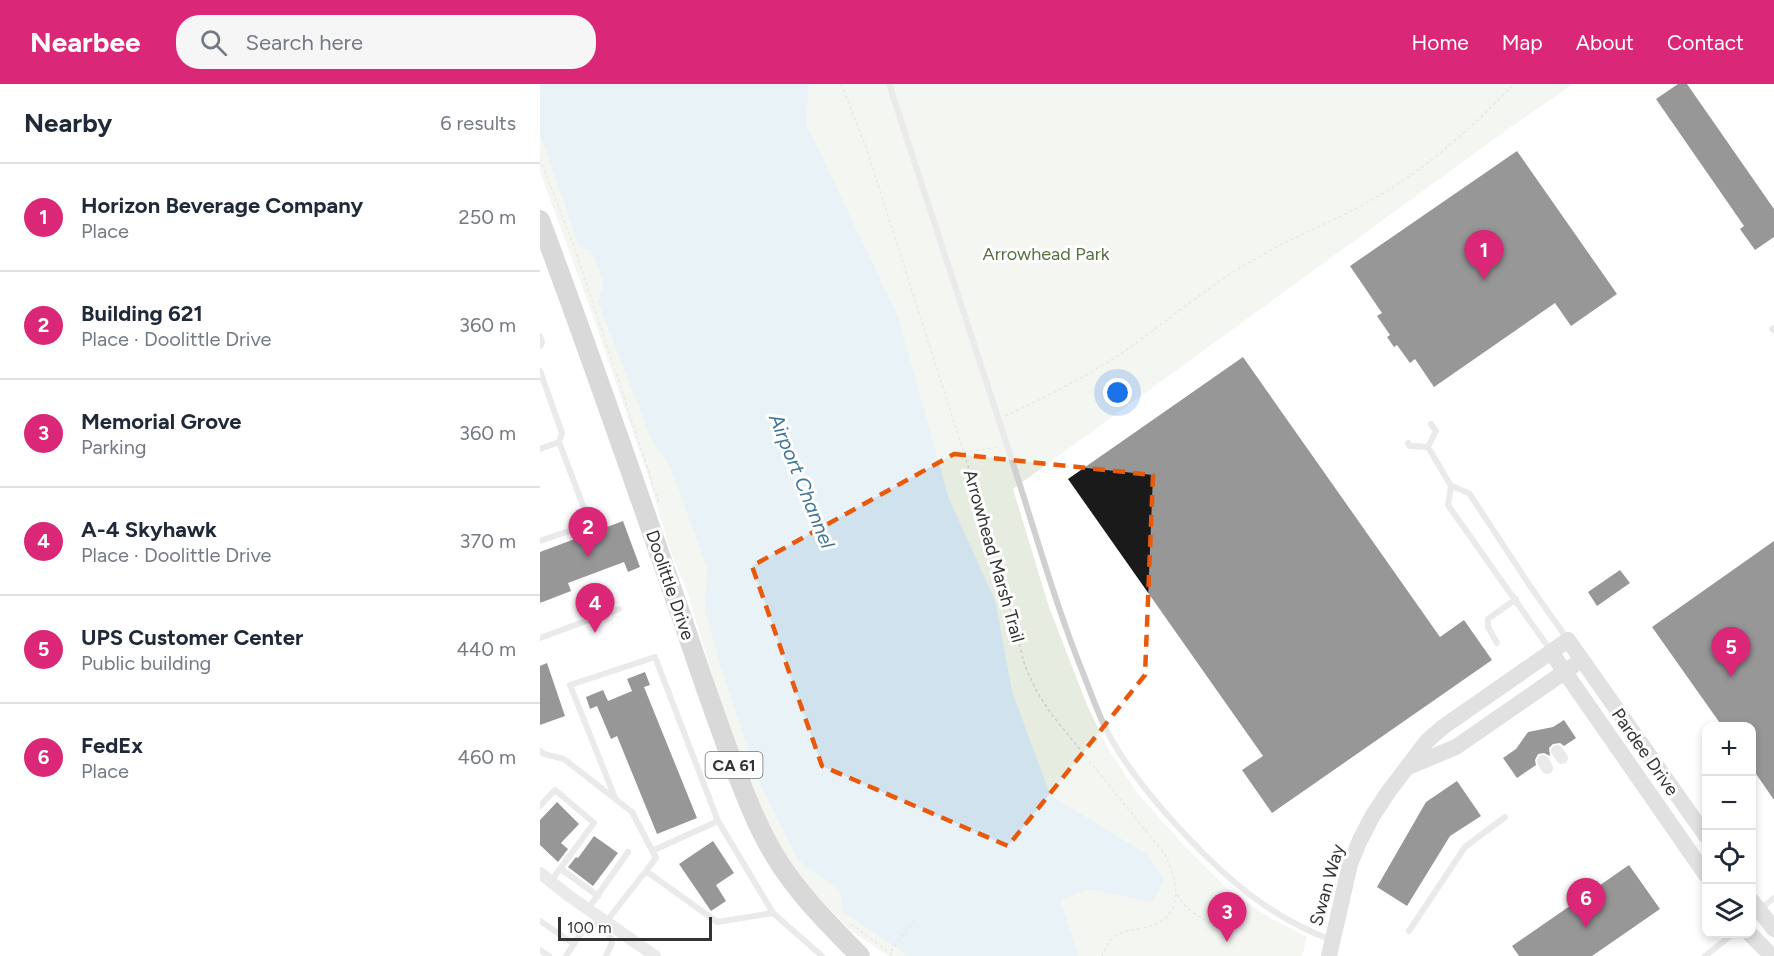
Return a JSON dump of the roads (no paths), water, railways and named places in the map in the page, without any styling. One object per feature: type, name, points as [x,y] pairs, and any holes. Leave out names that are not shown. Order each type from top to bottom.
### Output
[{"type":"main road","name":"Doolittle Drive","points":[[540,220],[744,793],[774,855],[791,882],[810,904],[839,925],[870,956]]},
{"type":"main road","name":"Swan Way","points":[[1330,948],[1350,864],[1360,840],[1389,791],[1427,741],[1443,727],[1568,640]]},
{"type":"main road","name":"Pardee Drive","points":[[1568,640],[1703,830]]},
{"type":"main road","name":"Pardee Drive","points":[[1551,652],[1702,868]]},
{"type":"main road","name":"Swan Way","points":[[1408,767],[1456,747],[1581,659]]},
{"type":"main road","points":[[1756,906],[1774,929]]},
{"type":"main road","name":"Doolittle Drive","points":[[839,925],[860,956]]},
{"type":"main road","points":[[1755,938],[1772,956]]},
{"type":"street","points":[[540,873],[655,956]]},
{"type":"lane","points":[[889,84],[1055,598],[1111,740],[1132,772],[1185,835],[1238,886],[1330,948]]},
{"type":"lane","points":[[540,336],[542,343],[540,346]]},
{"type":"lane","points":[[540,371],[562,433],[559,442],[590,524],[540,541]]},
{"type":"lane","points":[[1428,447],[1436,431],[1431,424]]},
{"type":"lane","points":[[540,449],[559,442]]},
{"type":"lane","points":[[1408,443],[1410,446],[1428,447]]},
{"type":"lane","points":[[1428,447],[1451,486],[1469,493],[1568,640]]},
{"type":"lane","points":[[1451,486],[1448,506],[1516,599],[1551,652]]},
{"type":"lane","points":[[1497,643],[1488,627],[1488,619],[1516,599]]},
{"type":"lane","points":[[540,638],[619,609]]},
{"type":"lane","points":[[616,800],[570,686],[655,657],[718,821],[773,913],[822,956]]},
{"type":"lane","points":[[540,751],[543,754],[564,759],[632,812],[656,858],[606,922],[584,929],[566,956]]},
{"type":"lane","points":[[540,806],[555,790],[594,823],[551,882]]},
{"type":"lane","points":[[1409,931],[1465,847],[1505,817]]},
{"type":"lane","points":[[652,851],[718,821]]},
{"type":"lane","points":[[588,909],[628,852]]},
{"type":"lane","points":[[561,869],[598,896]]},
{"type":"lane","points":[[646,871],[717,922],[773,913]]},
{"type":"lane","points":[[1756,905],[1774,898]]},
{"type":"lane","points":[[540,921],[574,944]]},
{"type":"lane","points":[[606,922],[612,943],[606,956]]},
{"type":"lane","points":[[1705,956],[1727,938]]},
{"type":"lane","points":[[1713,949],[1720,956]]},
{"type":"lane","points":[[540,950],[549,956]]},
{"type":"water","name":"Airport Channel","points":[[540,84],[808,84],[807,126],[897,314],[949,499],[995,600],[1012,691],[1050,795],[1148,855],[1164,880],[1153,902],[1089,889],[1060,900],[1078,956],[909,956],[843,912],[840,891],[798,860],[760,784],[721,667],[705,610],[707,568],[670,466],[652,441],[598,302],[604,284],[591,250],[580,248],[540,134]]},
{"type":"place","name":"Horizon Beverage Company","points":[[1484,280]]},
{"type":"place","name":"Building 621","points":[[588,557]]},
{"type":"place","name":"A-4 Skyhawk","points":[[595,633]]},
{"type":"place","name":"UPS Customer Center","points":[[1731,677]]},
{"type":"place","name":"FedEx","points":[[1586,928]]},
{"type":"place","name":"Memorial Grove","points":[[1227,942]]},
{"type":"park label","name":"Arrowhead Park","points":[[1046,254]]}]
